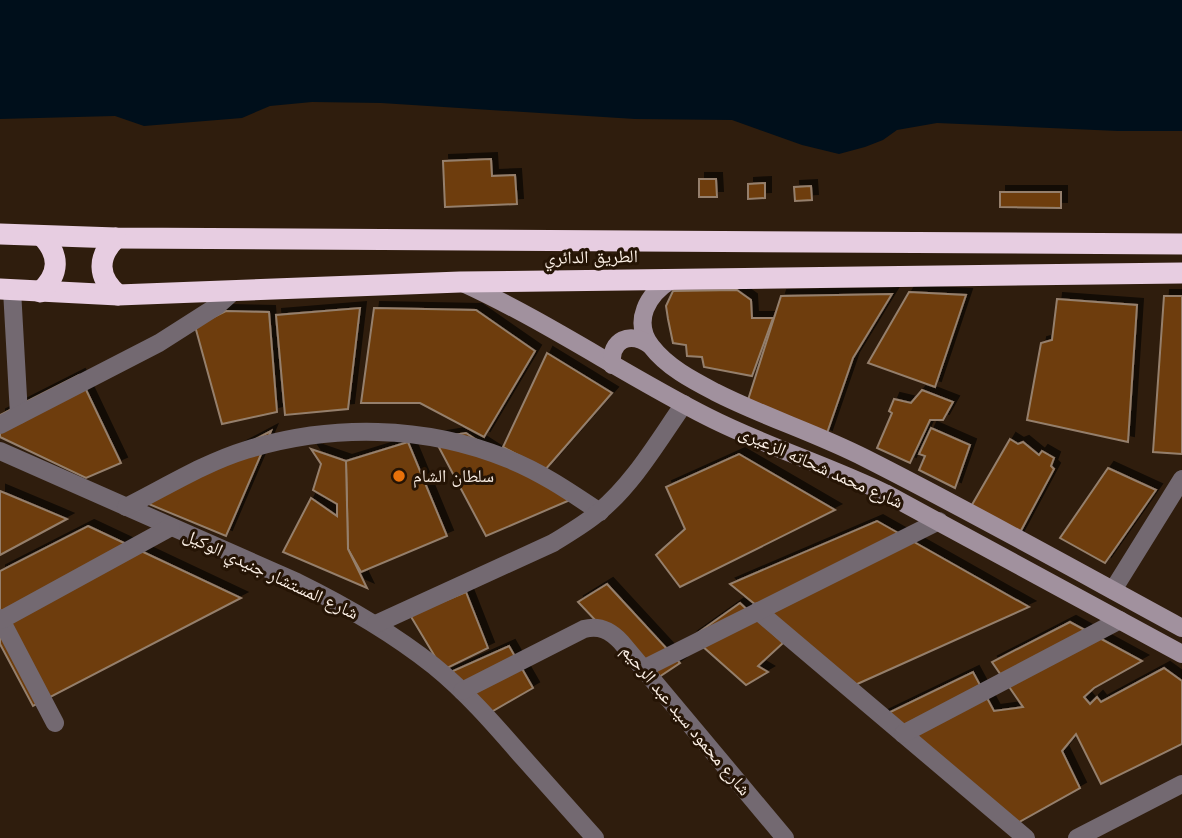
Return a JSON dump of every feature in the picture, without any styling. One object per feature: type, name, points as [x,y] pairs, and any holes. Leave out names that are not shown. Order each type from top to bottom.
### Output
[{"type":"highway","name":"الطريق الدائري","points":[[0,234],[117,238],[1182,244]]},
{"type":"highway","points":[[40,292],[54,275],[55,264],[54,254],[42,236]]},
{"type":"highway","points":[[117,238],[108,246],[102,267],[104,278],[118,295]]},
{"type":"highway","name":"الطريق الدائري","points":[[6,289],[118,295],[460,282],[1182,273]]},
{"type":"street","points":[[650,345],[644,333],[645,308],[659,286],[671,280]]},
{"type":"street","name":"شارع محمد شحاته الزعيرى","points":[[460,282],[527,315],[684,404],[760,441],[853,478],[939,521],[1182,654]]},
{"type":"street","points":[[6,289],[19,415]]},
{"type":"street","points":[[0,425],[159,343],[217,306],[235,290]]},
{"type":"street","points":[[612,365],[614,348],[626,338],[635,337],[650,345]]},
{"type":"street","name":"شارع محمد شحاته الزعيرى","points":[[650,345],[674,368],[703,386],[863,457],[1182,628]]},
{"type":"street","points":[[376,624],[578,528],[600,512],[621,491],[684,404]]},
{"type":"street","points":[[126,507],[198,469],[245,450],[297,437],[350,431],[403,433],[456,442],[507,458],[555,482],[600,512]]},
{"type":"street","name":"شارع المستشار جنيدي الوكيل","points":[[0,452],[297,582],[376,624],[435,667],[462,691],[595,838]]},
{"type":"street","points":[[1113,590],[1182,479]]},
{"type":"street","points":[[643,669],[939,521]]},
{"type":"street","points":[[55,723],[0,619],[171,527]]},
{"type":"street","points":[[998,553],[1009,534]]},
{"type":"street","points":[[758,611],[1026,838]]},
{"type":"street","points":[[902,734],[1120,620]]},
{"type":"street","name":"شارع محمود سيد عبد الرحيم","points":[[462,691],[584,629],[600,628],[615,635],[785,838]]},
{"type":"street","points":[[1077,838],[1182,785]]},
{"type":"water","points":[[0,0],[1182,0],[1182,131],[937,123],[897,130],[883,140],[839,154],[802,145],[732,120],[635,119],[381,103],[312,102],[270,106],[242,118],[144,126],[115,116],[0,119]]},
{"type":"building","points":[[491,159],[492,176],[515,175],[517,204],[445,207],[443,161]]},
{"type":"building","points":[[699,179],[716,179],[717,197],[699,197]]},
{"type":"building","points":[[765,183],[765,198],[748,199],[748,184]]},
{"type":"building","points":[[811,186],[812,200],[795,201],[794,187]]},
{"type":"building","points":[[1000,192],[1061,192],[1061,208],[1000,207]]},
{"type":"building","points":[[737,290],[751,300],[752,318],[773,318],[752,376],[704,367],[702,357],[687,356],[686,345],[673,343],[668,319],[666,306],[673,291]]},
{"type":"building","points":[[909,292],[966,295],[935,387],[868,363]]},
{"type":"building","points":[[892,294],[853,358],[826,436],[748,400],[781,296]]},
{"type":"building","points":[[1164,296],[1182,296],[1182,454],[1153,452]]},
{"type":"building","points":[[1057,299],[1137,305],[1128,442],[1027,420],[1041,343],[1052,340]]},
{"type":"building","points":[[360,308],[348,409],[285,415],[276,315]]},
{"type":"building","points":[[374,308],[476,310],[535,351],[484,437],[420,403],[361,403]]},
{"type":"building","points":[[226,311],[269,312],[277,412],[222,424],[195,326]]},
{"type":"building","points":[[547,353],[612,393],[545,470],[503,447]]},
{"type":"building","points":[[79,375],[121,463],[86,478],[0,437],[0,415]]},
{"type":"building","points":[[922,390],[953,402],[943,420],[930,420],[910,463],[877,448],[892,413],[889,411],[894,399],[911,403]]},
{"type":"building","points":[[931,428],[970,445],[955,488],[919,470],[925,456],[919,454]]},
{"type":"building","points":[[271,431],[226,536],[139,500]]},
{"type":"building","points":[[466,433],[570,500],[486,536],[434,438]]},
{"type":"building","points":[[1010,439],[1018,444],[1023,442],[1039,455],[1042,451],[1054,458],[1051,466],[1054,469],[1017,538],[969,510]]},
{"type":"building","points":[[408,442],[447,536],[361,572],[348,549],[346,461]]},
{"type":"building","points":[[311,449],[346,461],[348,549],[367,588],[283,552],[311,498],[337,516],[337,504],[313,490],[321,464]]},
{"type":"building","points":[[739,454],[835,510],[680,587],[656,555],[685,529],[666,487]]},
{"type":"building","points":[[1108,468],[1156,490],[1105,563],[1060,538]]},
{"type":"building","points":[[0,491],[67,519],[0,555]]},
{"type":"building","points":[[877,521],[1029,607],[855,685],[730,584]]},
{"type":"building","points":[[88,526],[241,598],[33,706],[0,644],[0,571]]},
{"type":"building","points":[[607,584],[680,663],[653,681],[578,602]]},
{"type":"building","points":[[466,592],[488,648],[443,670],[410,615]]},
{"type":"building","points":[[740,603],[783,643],[758,666],[768,672],[746,685],[692,637]]},
{"type":"building","points":[[1070,622],[1142,661],[1094,688],[1084,697],[1090,704],[1097,697],[1101,702],[1164,668],[1182,681],[1182,744],[1101,784],[1076,734],[1062,751],[1080,788],[1012,826],[882,716],[973,672],[994,711],[1023,707],[992,662]]},
{"type":"building","points":[[509,646],[533,688],[486,715],[444,675]]},
{"type":"place","name":"سلطان الشام","points":[[399,476]]}]
